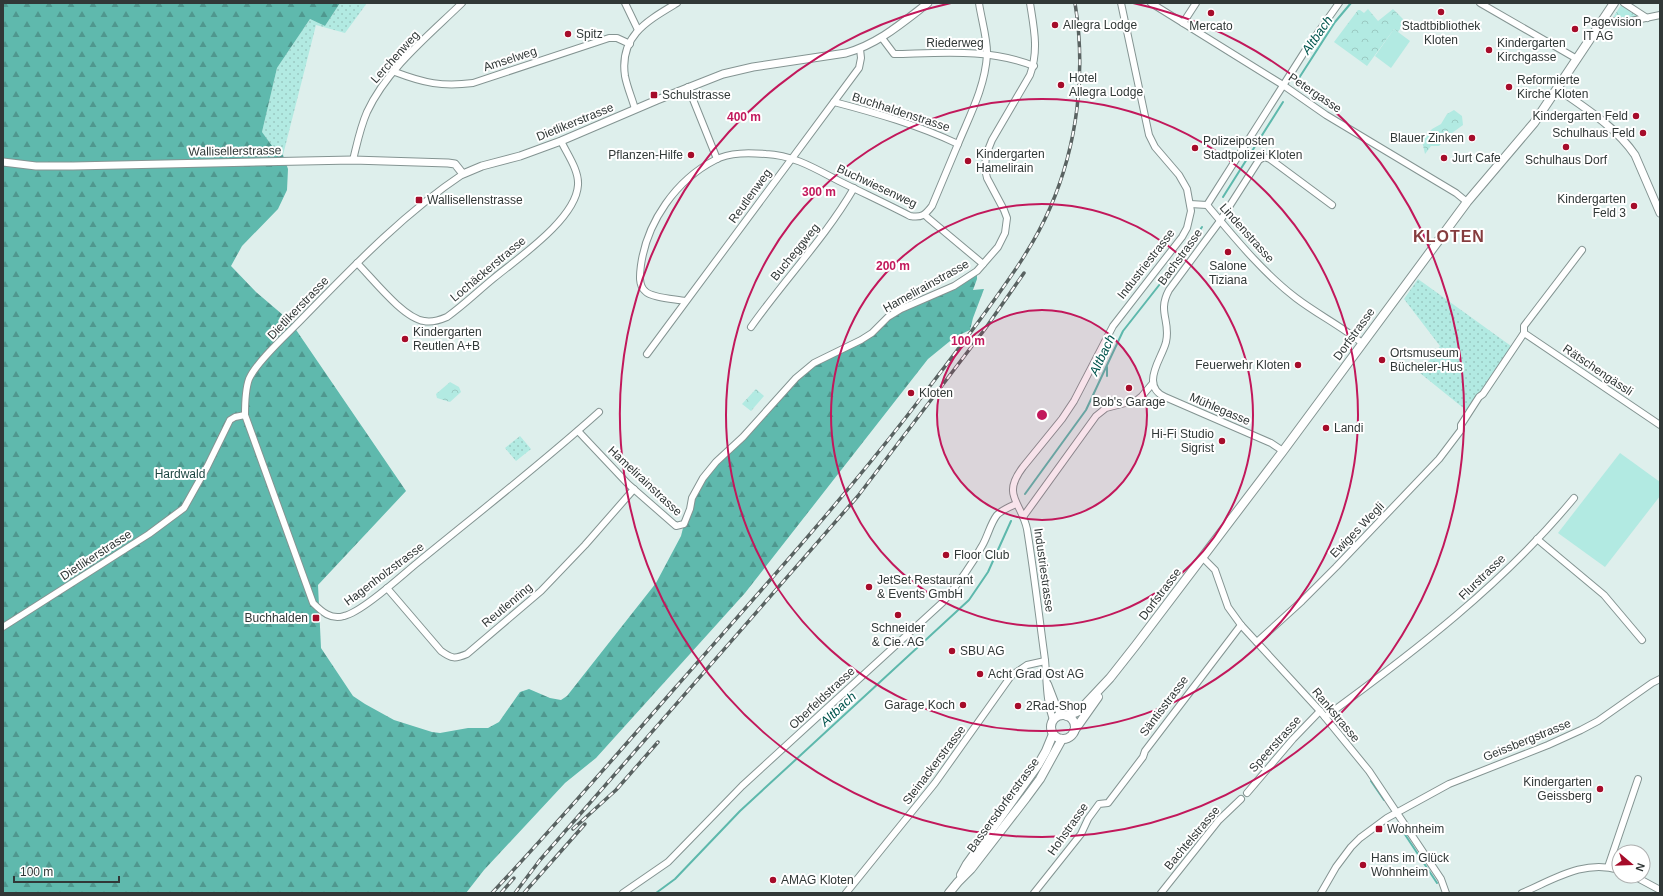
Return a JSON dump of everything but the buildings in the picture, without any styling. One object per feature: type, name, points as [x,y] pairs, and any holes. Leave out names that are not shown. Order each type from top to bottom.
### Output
[{"type":"main road","name":"Dorfstrasse","points":[[1074,731],[1110,678],[1203,558],[1467,202],[1534,123],[1614,3]]},
{"type":"main road","name":"Dorfstrasse","points":[[1064,715],[1079,711],[1110,678]]},
{"type":"main road","points":[[1064,715],[1074,722],[1074,731],[1068,738],[1062,739],[1053,734],[1051,727],[1053,720],[1064,715]]},
{"type":"main road","name":"Bassersdorferstrasse","points":[[958,882],[967,864],[1038,765],[1053,734]]},
{"type":"main road","name":"Bassersdorferstrasse","points":[[949,893],[971,869],[1040,779],[1062,739]]},
{"type":"street","name":"Lerchenweg","points":[[353,160],[362,126],[380,89],[408,56],[462,3]]},
{"type":"street","points":[[625,3],[638,30]]},
{"type":"street","points":[[635,109],[625,70],[626,54],[638,30],[647,21],[677,3]]},
{"type":"street","name":"Dietlikerstrasse","points":[[3,627],[149,534],[184,508],[207,467],[230,420],[235,416],[245,415],[245,395],[249,378],[257,366],[357,263],[422,204],[463,174],[482,166],[520,156],[723,74],[846,53],[860,49],[882,38],[928,3]]},
{"type":"street","name":"Buchhaldenstrasse","points":[[834,102],[898,120],[933,132],[958,144],[980,92],[987,54],[979,3]]},
{"type":"street","name":"Hamelirainstrasse","points":[[578,431],[634,489],[676,526],[684,524],[690,509],[692,498],[703,478],[716,462],[743,437],[796,378],[814,363],[872,333],[888,317],[901,309],[954,286],[977,272],[1002,241],[1007,225],[1004,210],[988,178],[985,163],[986,155],[992,140],[1028,80],[1034,66],[1036,40],[1030,3]]},
{"type":"street","points":[[1121,3],[1149,135],[1160,153],[1182,180],[1187,189],[1190,204]]},
{"type":"street","name":"Petergasse","points":[[1151,3],[1283,85],[1326,115],[1438,181],[1467,202]]},
{"type":"street","points":[[1182,23],[1196,3]]},
{"type":"street","points":[[1207,205],[1283,85],[1339,3]]},
{"type":"street","points":[[1480,3],[1577,58]]},
{"type":"street","points":[[1624,3],[1647,18]]},
{"type":"street","points":[[1602,21],[1631,21],[1660,15]]},
{"type":"street","name":"Amselweg","points":[[394,72],[414,79],[436,84],[455,86],[473,83],[609,38],[617,38],[630,44]]},
{"type":"street","name":"Riederweg","points":[[882,38],[894,54],[987,54],[1013,59],[1034,66]]},
{"type":"street","name":"Reutlenweg","points":[[647,354],[859,68],[861,58],[860,49]]},
{"type":"street","points":[[686,301],[654,296],[645,292],[640,278],[643,252],[654,222],[668,201],[691,177],[717,159],[688,87]]},
{"type":"street","points":[[1558,89],[1608,126],[1631,148],[1660,213]]},
{"type":"street","name":"Lochäckerstrasse","points":[[357,263],[410,316],[432,322],[447,317],[540,241],[563,216],[572,203],[577,191],[578,180],[575,168],[561,140]]},
{"type":"street","name":"Buchwiesenweg","points":[[717,159],[729,155],[747,154],[768,154],[792,158],[910,216],[920,217],[925,215],[932,206],[958,144]]},
{"type":"street","name":"Bachstrasse","points":[[1023,516],[1096,416],[1106,408],[1137,400],[1153,383],[1154,373],[1166,342],[1167,331],[1163,306],[1164,298],[1220,221],[1258,160],[1264,157],[1270,159],[1332,205]]},
{"type":"street","name":"Wallisellerstrasse","points":[[3,162],[36,166],[353,160],[448,162],[455,164],[463,174]]},
{"type":"street","name":"Bucheggweg","points":[[751,327],[772,296],[841,212],[854,188]]},
{"type":"street","name":"Lindenstrasse","points":[[1190,204],[1207,205],[1280,285],[1296,298],[1362,343]]},
{"type":"street","name":"Industriestrasse","points":[[1053,720],[1048,708],[1046,695],[1048,684],[1027,529],[1023,516],[1013,499],[1013,490],[1018,473],[1062,419],[1074,401],[1113,326],[1182,237],[1188,223],[1190,204]]},
{"type":"street","points":[[925,215],[983,264]]},
{"type":"street","points":[[1524,333],[1524,326],[1582,250]]},
{"type":"street","name":"Ewiges Wegli","points":[[1257,642],[1312,591],[1444,454],[1458,436],[1461,430],[1461,425],[1524,333]]},
{"type":"street","name":"Rätschengässli","points":[[1524,333],[1660,425]]},
{"type":"street","name":"Mühlegasse","points":[[1153,383],[1161,395],[1259,437],[1283,451]]},
{"type":"street","name":"Hagenholzstrasse","points":[[245,415],[313,603],[322,612],[334,618],[344,617],[353,613],[387,588],[578,431],[599,412]]},
{"type":"street","name":"Reutlenring","points":[[387,588],[441,651],[448,657],[457,658],[467,654],[541,591],[585,545],[634,489]]},
{"type":"street","name":"Flurstrasse","points":[[1325,717],[1384,674],[1462,612],[1537,539],[1574,498]]},
{"type":"street","name":"Oberfeldstrasse","points":[[623,893],[668,862],[742,786],[943,602],[961,581],[970,567],[995,518],[1002,511],[1016,504]]},
{"type":"street","points":[[1537,539],[1604,595],[1642,640]]},
{"type":"street","name":"Rankstrasse","points":[[1203,558],[1215,570],[1228,607],[1241,625],[1320,711],[1369,771],[1441,879],[1446,893]]},
{"type":"street","name":"Säntisstrasse","points":[[1108,803],[1185,697],[1241,625]]},
{"type":"street","name":"Steinackerstrasse","points":[[846,893],[935,783],[1011,676],[1027,664],[1045,661]]},
{"type":"street","name":"Geissbergstrasse","points":[[1321,893],[1336,866],[1350,847],[1376,825],[1449,784],[1548,745],[1581,730],[1598,721],[1660,678]]},
{"type":"street","name":"Industriestrasse","points":[[1048,684],[1064,715]]},
{"type":"street","name":"Speerstrasse","points":[[1247,793],[1293,739],[1320,711]]},
{"type":"street","points":[[1608,867],[1638,779]]},
{"type":"street","name":"Bachtelstrasse","points":[[1161,893],[1219,820],[1241,799]]},
{"type":"street","name":"Hohstrasse","points":[[1034,893],[1081,834],[1088,819],[1099,804],[1108,803]]},
{"type":"street","points":[[1524,893],[1561,875],[1584,868],[1592,866],[1611,868]]},
{"type":"street","points":[[1649,884],[1660,890]]},
{"type":"green space","name":"Hardwald","points":[[3,3],[340,3],[325,26],[310,19],[277,68],[262,132],[278,154],[283,155],[288,169],[287,190],[278,209],[242,246],[231,266],[256,292],[290,321],[406,491],[318,585],[321,648],[353,696],[394,720],[432,732],[440,733],[468,728],[488,728],[499,722],[520,692],[529,689],[550,698],[561,700],[567,696],[656,583],[681,536],[684,524],[703,478],[814,363],[861,340],[888,317],[977,271],[977,279],[973,290],[984,289],[970,330],[955,337],[928,359],[745,593],[596,758],[565,783],[484,870],[466,893],[3,893]]},
{"type":"green space","points":[[340,3],[367,3],[345,33],[316,25],[283,155],[278,154],[262,132],[277,68],[310,19],[325,26]]},
{"type":"green space","points":[[1621,5],[1638,16],[1638,18],[1612,19]]},
{"type":"green space","points":[[1368,9],[1378,21],[1393,9],[1405,21],[1398,32],[1394,29],[1367,66],[1334,42],[1358,10],[1364,13]]},
{"type":"green space","points":[[1394,29],[1410,41],[1391,68],[1375,56]]},
{"type":"green space","points":[[1454,110],[1462,116],[1463,125],[1452,133],[1439,146],[1431,146],[1425,154],[1422,141],[1432,129],[1441,124],[1447,114]]},
{"type":"green space","points":[[1418,279],[1511,346],[1467,411],[1420,373],[1440,346],[1404,299]]},
{"type":"green space","points":[[450,382],[459,387],[461,392],[450,402],[437,398],[436,394]]},
{"type":"green space","points":[[756,389],[764,396],[751,411],[742,404]]},
{"type":"green space","points":[[520,436],[531,449],[516,461],[505,448]]},
{"type":"green space","points":[[1620,453],[1660,482],[1660,496],[1605,567],[1558,533]]},
{"type":"waterway","name":"Altbach","points":[[1299,78],[1335,22],[1351,3]]},
{"type":"waterway","name":"Altbach","points":[[1223,197],[1283,102]]},
{"type":"waterway","name":"Altbach","points":[[1025,494],[1086,410],[1123,331],[1182,256],[1202,227]]},
{"type":"waterway","name":"Altbach","points":[[1107,367],[1107,376]]},
{"type":"waterway","name":"Altbach","points":[[656,893],[675,879],[740,811],[969,600],[988,572],[1011,521]]},
{"type":"waterway","points":[[1371,781],[1384,800]]},
{"type":"waterway","points":[[1398,824],[1437,883]]},
{"type":"railway","points":[[492,893],[607,766],[851,486],[907,416],[987,310],[1021,261],[1044,222],[1060,184],[1073,133],[1077,107],[1080,55],[1075,3]]},
{"type":"railway","points":[[515,893],[540,860],[858,496],[985,329],[1024,273]]},
{"type":"railway","points":[[573,829],[616,790],[658,742]]},
{"type":"railway","points":[[524,893],[585,824]]},
{"type":"railway","points":[[501,893],[514,878]]},
{"type":"place","name":"Stadtbibliothek Kloten","points":[[1441,12]]},
{"type":"place","name":"Mercato","points":[[1211,13]]},
{"type":"place","name":"Allegra Lodge","points":[[1055,25]]},
{"type":"place","name":"Pagevision IT AG","points":[[1575,29]]},
{"type":"place","name":"Spitz","points":[[568,34]]},
{"type":"place","name":"Kindergarten Kirchgasse","points":[[1489,50]]},
{"type":"place","name":"Hotel Allegra Lodge","points":[[1061,85]]},
{"type":"place","name":"Reformierte Kirche Kloten","points":[[1509,87]]},
{"type":"place","name":"Schulstrasse","points":[[654,95]]},
{"type":"place","name":"Kindergarten Feld","points":[[1636,116]]},
{"type":"place","name":"Schulhaus Feld","points":[[1643,133]]},
{"type":"place","name":"Blauer Zinken","points":[[1472,138]]},
{"type":"place","name":"Schulhaus Dorf","points":[[1566,147]]},
{"type":"place","name":"Polizeiposten Stadtpolizei Kloten","points":[[1195,148]]},
{"type":"place","name":"Pflanzen-Hilfe","points":[[691,155]]},
{"type":"place","name":"Jurt Cafe","points":[[1444,158]]},
{"type":"place","name":"Kindergarten Hamelirain","points":[[968,161]]},
{"type":"place","name":"Wallisellenstrasse","points":[[419,200]]},
{"type":"place","name":"Kindergarten Feld 3","points":[[1634,206]]},
{"type":"place","name":"Salone Tiziana","points":[[1228,252]]},
{"type":"place","name":"Kindergarten Reutlen A+B","points":[[405,339]]},
{"type":"place","name":"Ortsmuseum Bücheler-Hus","points":[[1382,360]]},
{"type":"place","name":"Feuerwehr Kloten","points":[[1298,365]]},
{"type":"place","name":"Bob's Garage","points":[[1129,388]]},
{"type":"place","name":"Kloten","points":[[911,393]]},
{"type":"place","name":"Landi","points":[[1326,428]]},
{"type":"place","name":"Hi-Fi Studio Sigrist","points":[[1222,441]]},
{"type":"place","name":"Floor Club","points":[[946,555]]},
{"type":"place","name":"JetSet Restaurant & Events GmbH","points":[[869,587]]},
{"type":"place","name":"Schneider & Cie. AG","points":[[898,615]]},
{"type":"place","name":"Buchhalden","points":[[316,618]]},
{"type":"place","name":"SBU AG","points":[[952,651]]},
{"type":"place","name":"Acht Grad Ost AG","points":[[980,674]]},
{"type":"place","name":"Garage Koch","points":[[963,705]]},
{"type":"place","name":"2Rad-Shop","points":[[1018,706]]},
{"type":"place","name":"Kindergarten Geissberg","points":[[1600,789]]},
{"type":"place","name":"Wohnheim","points":[[1379,829]]},
{"type":"place","name":"Hans im Glück Wohnheim","points":[[1363,865]]},
{"type":"place","name":"AMAG Kloten","points":[[773,880]]},
{"type":"district","name":"KLOTEN","points":[[1449,236]]}]
